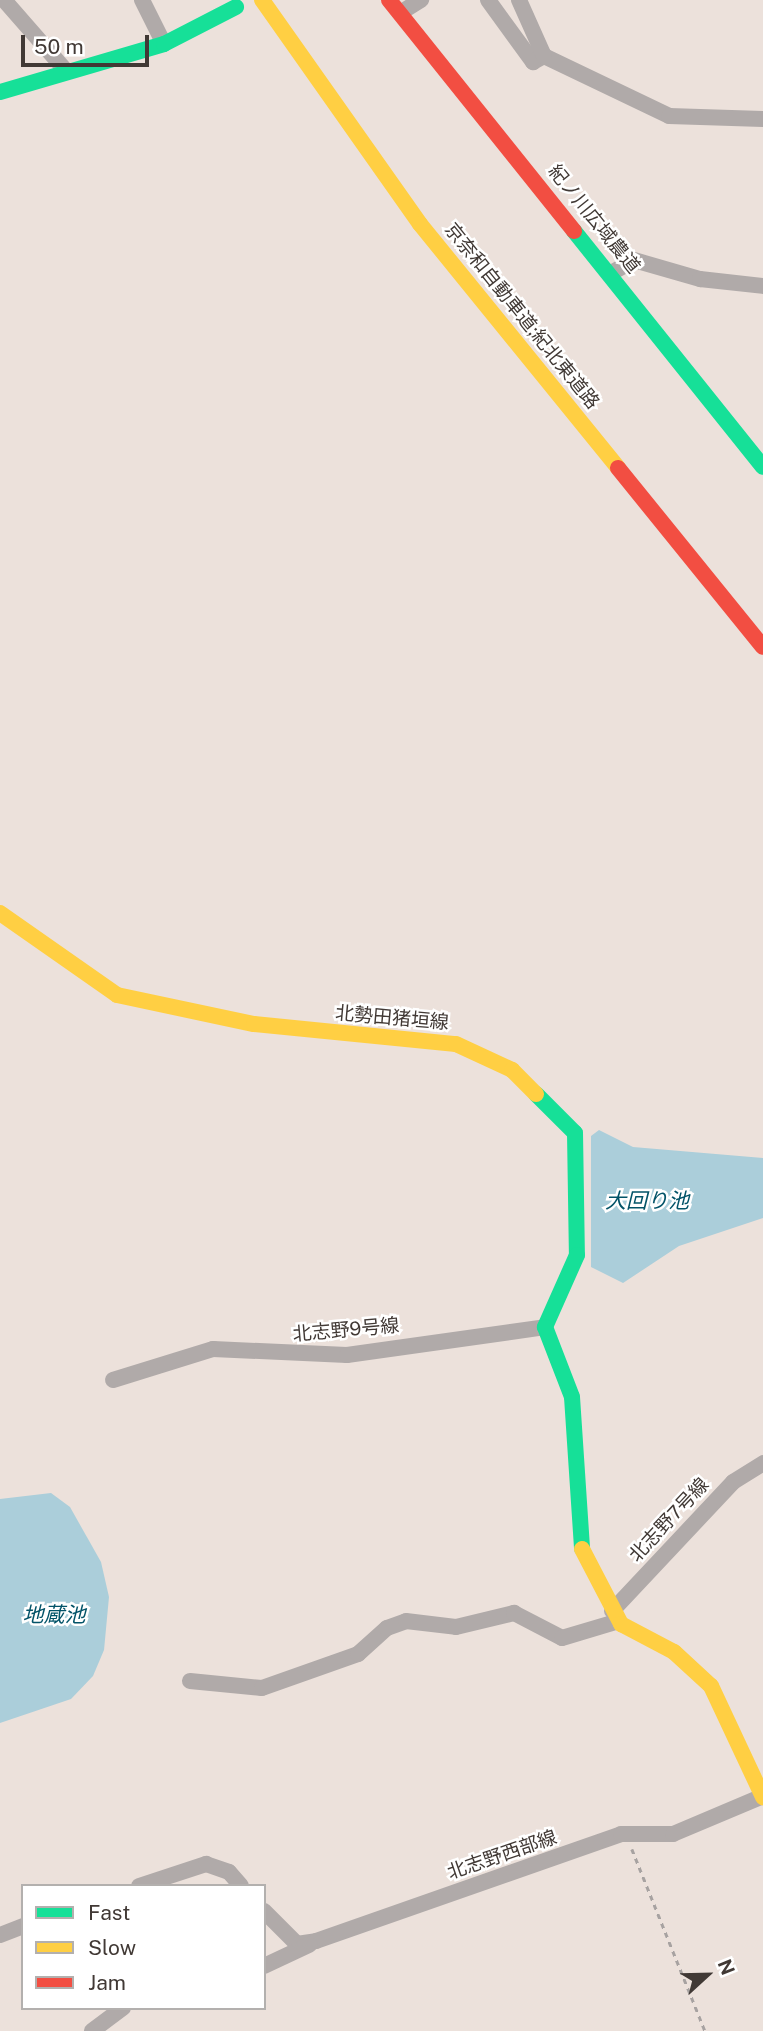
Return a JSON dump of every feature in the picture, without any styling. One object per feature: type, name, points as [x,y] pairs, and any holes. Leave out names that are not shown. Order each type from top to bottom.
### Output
[{"type":"main road","name":"京奈和自動車道;紀北東道路","points":[[262,0],[421,224],[763,648]]},
{"type":"main road","name":"紀ノ川広域農道","points":[[389,0],[611,273],[763,467]]},
{"type":"main road","points":[[0,92],[164,44],[236,7]]},
{"type":"main road","name":"北勢田猪垣線","points":[[0,914],[117,995],[254,1024],[456,1044],[512,1070],[577,1141],[577,1255],[545,1327]]},
{"type":"main road","points":[[545,1327],[572,1397],[579,1451],[575,1524],[615,1616],[674,1651],[711,1686],[763,1796]]},
{"type":"street","points":[[5,0],[67,72]]},
{"type":"street","points":[[142,0],[164,44]]},
{"type":"street","points":[[400,13],[421,0]]},
{"type":"street","points":[[488,0],[533,62],[544,56]]},
{"type":"street","points":[[519,0],[544,56],[669,116],[763,119]]},
{"type":"street","points":[[611,273],[634,260],[700,279],[763,286]]},
{"type":"street","name":"北志野9号線","points":[[113,1380],[213,1349],[346,1355],[545,1327]]},
{"type":"street","name":"北志野7号線","points":[[615,1616],[733,1482],[763,1463]]},
{"type":"street","points":[[190,1681],[262,1688],[358,1654],[387,1628],[406,1621],[456,1627],[514,1613],[562,1638],[615,1616]]},
{"type":"street","name":"北志野西部線","points":[[266,1965],[316,1941],[621,1834],[635,1838],[673,1833],[763,1796]]},
{"type":"street","points":[[145,1884],[206,1864],[229,1872],[239,1884]]},
{"type":"street","points":[[266,1913],[298,1944],[316,1941]]},
{"type":"street","points":[[0,1935],[21,1927]]},
{"type":"street","points":[[92,2031],[119,2010]]},
{"type":"path","points":[[635,1838],[629,1843],[705,2031]]},
{"type":"water","name":"大回り池","points":[[599,1130],[633,1147],[763,1158],[763,1218],[679,1246],[623,1283],[591,1267],[591,1136]]},
{"type":"water","name":"地蔵池","points":[[51,1493],[70,1507],[101,1562],[109,1597],[104,1650],[93,1676],[71,1699],[0,1723],[0,1499]]},
{"type":"traffic: fast","points":[[0,92],[164,44],[236,7]]},
{"type":"traffic: fast","points":[[574,231],[763,467]]},
{"type":"traffic: fast","points":[[536,1094],[575,1133],[577,1255],[545,1327],[572,1397],[582,1549]]},
{"type":"traffic: slow","points":[[262,0],[420,224],[618,468]]},
{"type":"traffic: slow","points":[[0,913],[117,995],[254,1024],[456,1044],[512,1070],[536,1094]]},
{"type":"traffic: slow","points":[[582,1549],[621,1624],[674,1652],[711,1686],[763,1797]]},
{"type":"traffic: jam","points":[[389,0],[574,231]]},
{"type":"traffic: jam","points":[[618,468],[763,647]]}]
